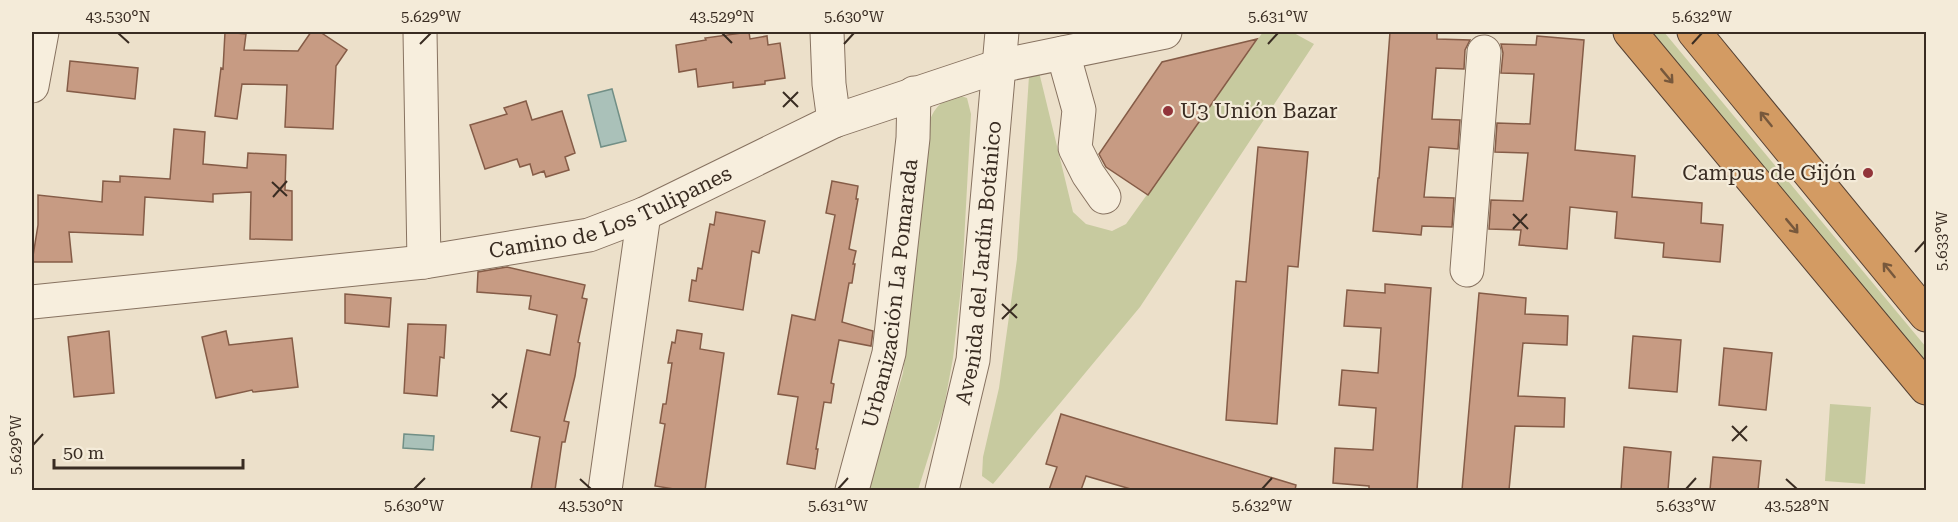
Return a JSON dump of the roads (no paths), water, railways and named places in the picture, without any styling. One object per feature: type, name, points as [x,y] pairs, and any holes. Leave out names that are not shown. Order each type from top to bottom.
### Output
[{"type":"highway","points":[[1630,32],[1926,388]]},
{"type":"highway","points":[[1694,32],[1926,315]]},
{"type":"street","points":[[32,86],[42,32]]},
{"type":"street","points":[[420,32],[424,262]]},
{"type":"street","points":[[827,32],[834,121]]},
{"type":"street","name":"Avenida del Jardín Botánico","points":[[942,490],[973,360],[1002,32]]},
{"type":"street","name":"Camino de Los Tulipanes","points":[[32,302],[424,262],[590,235],[644,214],[834,121],[999,66],[1165,32]]},
{"type":"street","points":[[1467,270],[1484,52]]},
{"type":"street","points":[[1063,53],[1079,110],[1075,148],[1088,174],[1104,197]]},
{"type":"street","name":"Urbanización La Pomarada","points":[[852,490],[889,353],[913,138],[914,93]]},
{"type":"street","points":[[605,490],[644,214]]},
{"type":"water","points":[[612,89],[626,141],[601,147],[588,95]]},
{"type":"water","points":[[404,434],[434,436],[433,450],[403,448]]},
{"type":"place","name":"U3 Unión Bazar","points":[[1168,111]]},
{"type":"place","name":"Campus de Gijón","points":[[1868,173]]}]
